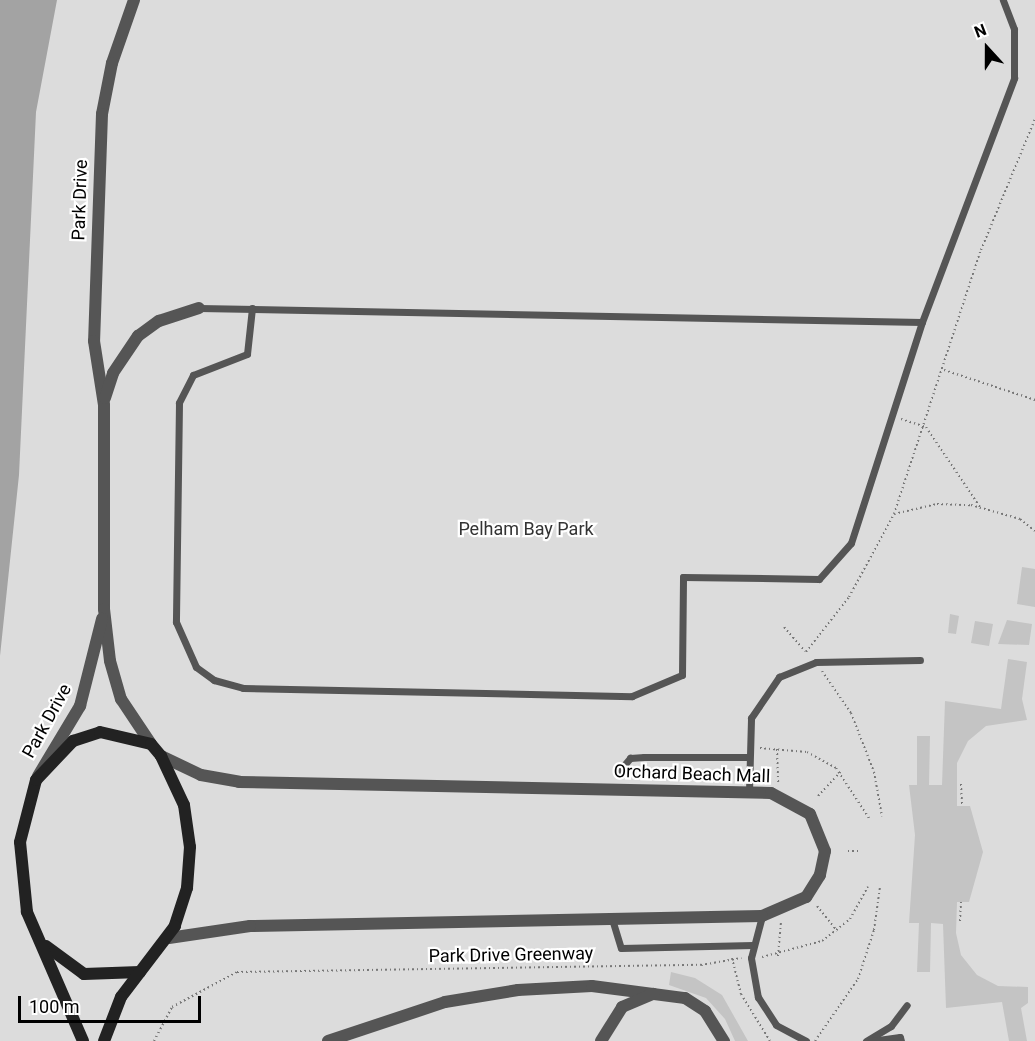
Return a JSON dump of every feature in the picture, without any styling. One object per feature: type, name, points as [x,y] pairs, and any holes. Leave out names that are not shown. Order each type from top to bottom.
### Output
[{"type":"street","name":"Park Drive","points":[[104,1041],[114,1010],[140,972],[169,939],[184,903],[190,847],[184,805],[161,756],[151,744],[116,686],[104,609],[104,405],[94,341],[100,143],[110,71],[134,0]]},
{"type":"street","name":"Park Drive","points":[[104,405],[113,373],[138,336],[159,321],[199,308]]},
{"type":"street","name":"Park Drive","points":[[83,1041],[25,903],[20,860],[24,810],[36,780],[82,700],[104,609]]},
{"type":"street","name":"Park Drive","points":[[36,780],[65,747],[90,734],[110,732],[151,744]]},
{"type":"street","name":"Orchard Beach Mall","points":[[161,756],[201,775],[239,782],[749,791],[782,795],[798,803],[816,821],[824,843],[822,867],[812,890],[791,907],[762,916],[250,926],[169,939]]},
{"type":"street","points":[[39,939],[84,974],[140,972]]},
{"type":"street","points":[[328,1041],[420,1008],[492,993],[592,986],[663,993],[705,1011],[724,1041]]},
{"type":"street","points":[[600,1041],[622,1007],[663,993]]},
{"type":"lane","points":[[252,308],[248,354],[193,375],[179,403],[176,622],[196,667],[214,680],[265,689],[632,696],[682,675],[683,577],[819,579],[851,543],[922,322],[1014,78],[1014,29],[1003,0]]},
{"type":"lane","points":[[199,308],[922,322]]},
{"type":"lane","points":[[749,791],[751,718],[769,687],[816,662],[920,660]]},
{"type":"lane","points":[[620,770],[630,758],[749,757]]},
{"type":"lane","points":[[762,916],[751,958],[766,1012],[789,1035],[806,1041]]},
{"type":"lane","points":[[612,920],[621,948],[753,945]]},
{"type":"lane","points":[[866,1041],[891,1026],[907,1005]]},
{"type":"lane","points":[[871,1041],[900,1037],[901,1041]]},
{"type":"path","points":[[806,652],[849,597],[894,514],[926,427],[981,250],[1035,119]]},
{"type":"path","points":[[944,370],[1035,400]]},
{"type":"path","points":[[901,419],[926,427],[980,507]]},
{"type":"path","points":[[894,514],[948,503],[980,507],[1020,519],[1035,531]]},
{"type":"path","points":[[784,627],[816,662],[851,713],[874,772],[882,816]]},
{"type":"path","points":[[749,748],[777,748],[807,752],[840,772],[870,818]]},
{"type":"path","points":[[777,748],[778,791]]},
{"type":"path","points":[[818,796],[840,772]]},
{"type":"path","points":[[961,784],[962,806]]},
{"type":"path","points":[[848,850],[860,851]]},
{"type":"path","points":[[816,906],[837,931],[868,887]]},
{"type":"path","points":[[814,1041],[858,979],[874,930],[880,887]]},
{"type":"path","points":[[960,921],[961,902]]},
{"type":"path","points":[[778,956],[782,916]]},
{"type":"path","name":"Park Drive Greenway","points":[[154,1041],[172,1008],[237,972],[701,965],[732,958],[778,956],[837,931]]},
{"type":"path","points":[[732,958],[741,994],[770,1041]]},
{"type":"green space","name":"Pelham Bay Park","points":[[23,0],[1035,0],[1035,1041],[0,1041],[0,399]]},
{"type":"shaded area","points":[[0,0],[57,0],[36,112],[19,475],[0,656]]},
{"type":"building","points":[[1022,567],[1035,569],[1035,607],[1017,604]]},
{"type":"building","points":[[950,614],[959,616],[956,634],[948,633]]},
{"type":"building","points":[[1007,620],[1032,624],[1029,645],[998,644]]},
{"type":"building","points":[[975,621],[993,624],[989,646],[971,643]]},
{"type":"building","points":[[1008,659],[1027,662],[1022,699],[1027,720],[986,726],[968,741],[957,763],[957,806],[970,806],[983,852],[969,902],[957,902],[956,933],[961,955],[977,975],[998,986],[1028,987],[1028,1003],[1021,1008],[1027,1041],[1009,1041],[1002,1002],[946,1008],[943,924],[931,923],[930,972],[917,972],[919,923],[909,923],[915,835],[909,785],[917,785],[917,736],[930,736],[929,785],[942,785],[945,701],[1001,709]]},
{"type":"building","points":[[671,972],[695,978],[722,995],[748,1041],[735,1041],[725,1019],[706,998],[669,985]]}]
